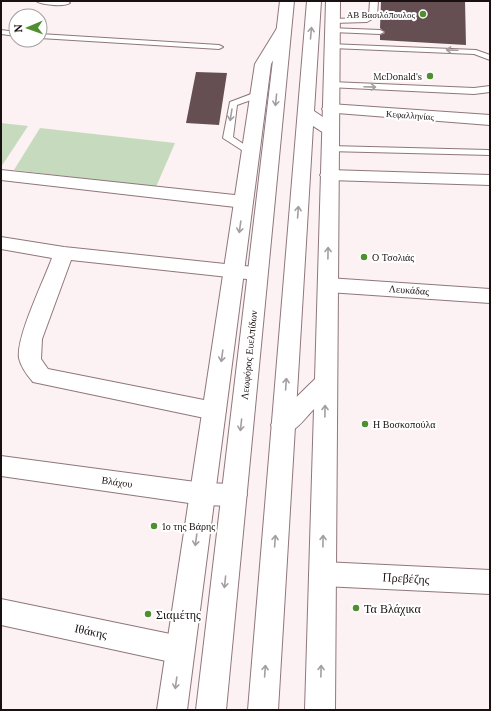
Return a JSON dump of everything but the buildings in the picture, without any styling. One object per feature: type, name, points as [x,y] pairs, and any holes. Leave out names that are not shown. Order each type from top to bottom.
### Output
[{"type":"street","name":"Λεωφόρος Ευελπίδων","points":[[211,710],[287,1]]},
{"type":"street","points":[[263,710],[314,1]]},
{"type":"street","points":[[320,710],[332,25]]},
{"type":"street","points":[[172,710],[263,64],[284,28]]},
{"type":"street","points":[[305,112],[330,130]]},
{"type":"street","name":"Κεφαλληνίας","points":[[330,130],[490,120]]},
{"type":"street","points":[[1,175],[244,202]]},
{"type":"street","points":[[329,175],[490,180]]},
{"type":"street","points":[[1,243],[64,253],[257,273]]},
{"type":"street","points":[[64,253],[31,340],[31,365],[41,376],[214,411]]},
{"type":"street","name":"Λευκάδας","points":[[328,285],[490,296]]},
{"type":"street","points":[[283,425],[326,382]]},
{"type":"street","name":"Βλάχου","points":[[1,466],[203,494],[234,495]]},
{"type":"street","name":"Πρεβέζης","points":[[322,574],[490,582]]},
{"type":"street","name":"Ιθάκης","points":[[1,612],[180,650]]},
{"type":"lane","points":[[40,1],[66,3]]},
{"type":"lane","points":[[332,25],[367,20],[372,16],[374,1]]},
{"type":"lane","points":[[332,25],[380,32]]},
{"type":"lane","points":[[332,25],[476,52],[490,58]]},
{"type":"lane","points":[[48,37],[220,48]]},
{"type":"lane","points":[[331,85],[474,91],[490,89]]},
{"type":"lane","points":[[330,130],[488,154]]},
{"type":"green space","points":[[1,123],[28,126],[1,167]]},
{"type":"green space","points":[[40,128],[175,143],[156,187],[14,170]]},
{"type":"place","name":"ΑΒ Βασιλόπουλος","points":[[423,14]]},
{"type":"place","name":"McDonald's","points":[[430,76]]},
{"type":"place","name":"Ο Τσολιάς","points":[[364,257]]},
{"type":"place","name":"Η Βοσκοπούλα","points":[[365,424]]},
{"type":"place","name":"1ο της Βάρης","points":[[154,526]]},
{"type":"place","name":"Τα Βλάχικα","points":[[356,608]]},
{"type":"place","name":"Σιαμέτης","points":[[148,614]]}]
